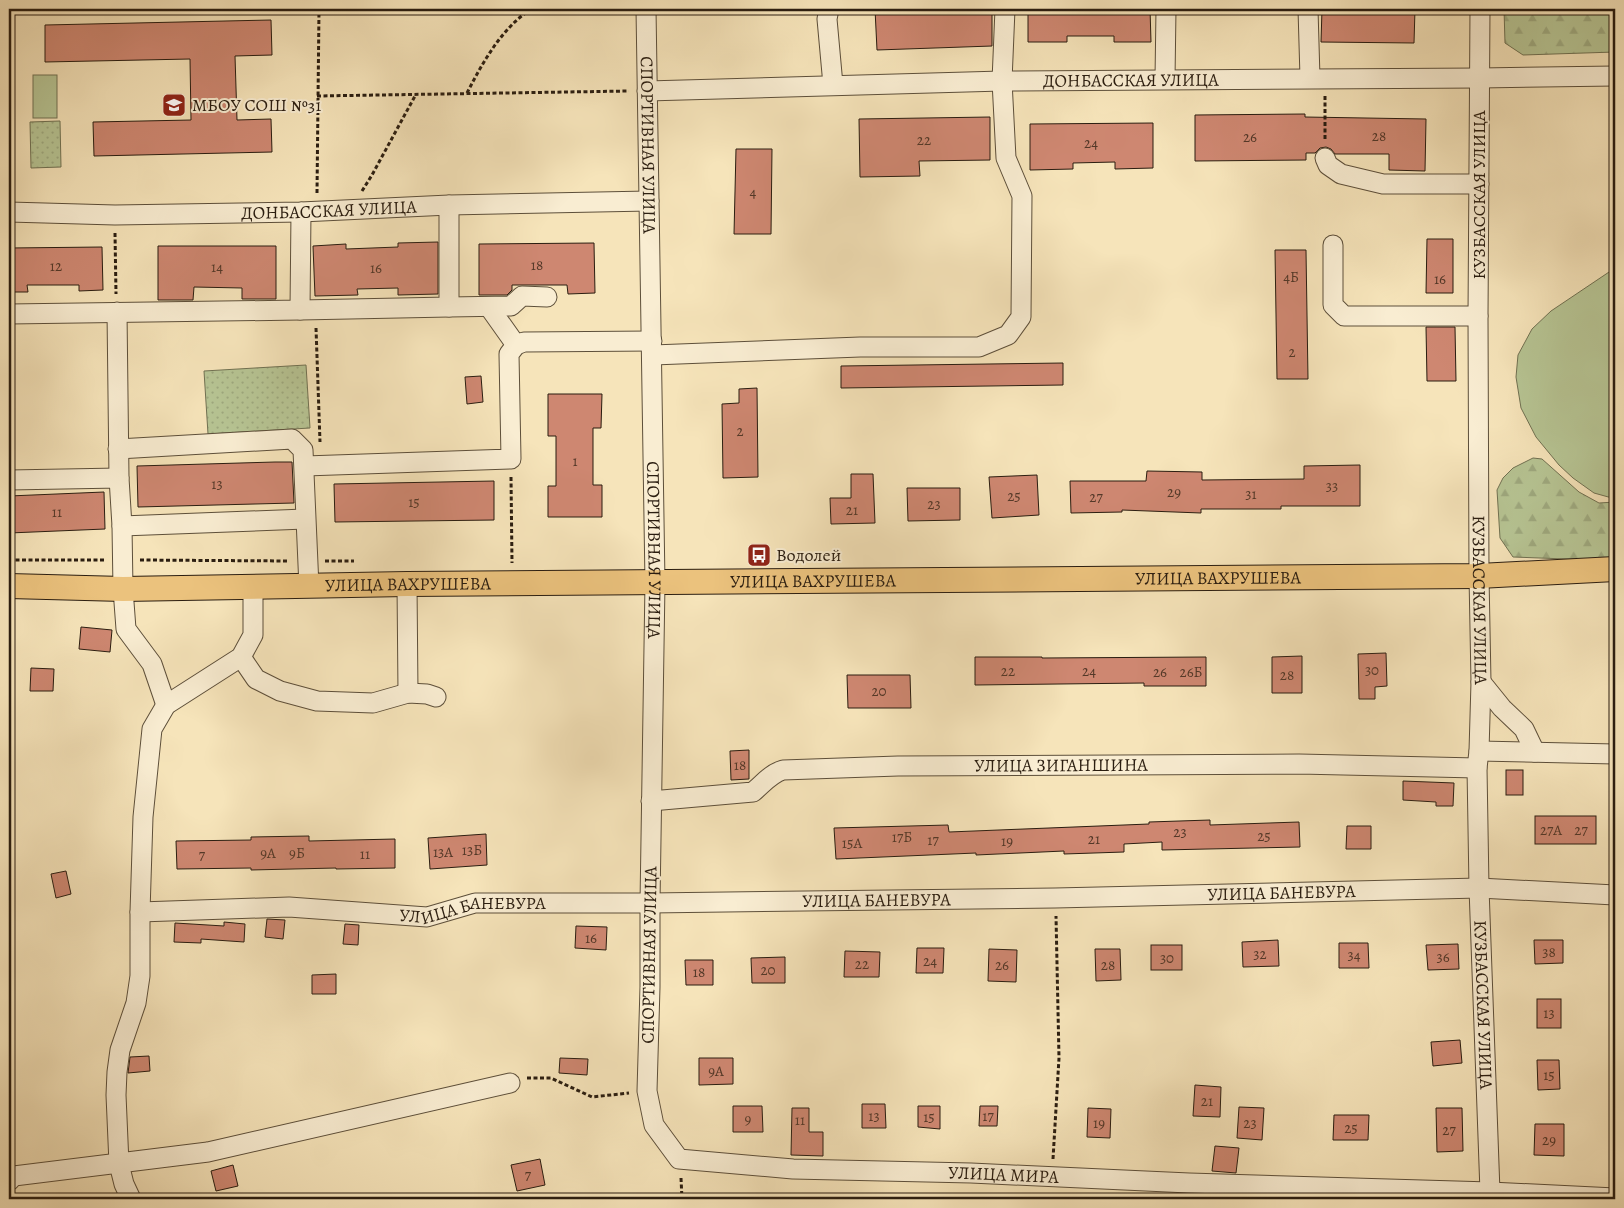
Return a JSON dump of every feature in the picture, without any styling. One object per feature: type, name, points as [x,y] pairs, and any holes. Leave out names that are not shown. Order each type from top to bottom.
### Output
[{"type":"main road","name":"УЛИЦА ВАХРУШЕВА","points":[[9,586],[122,589],[407,584],[515,569],[655,583],[1479,576],[1615,569]]},
{"type":"street","name":"СПОРТИВНАЯ УЛИЦА","points":[[646,9],[655,583],[647,1091]]},
{"type":"street","points":[[830,9],[827,18],[833,85]]},
{"type":"street","points":[[313,466],[511,460],[509,354],[516,345],[524,342],[652,348],[979,347],[1008,335],[1021,317],[1022,196],[1006,158],[1002,81],[1005,9]]},
{"type":"street","points":[[1165,79],[1166,9]]},
{"type":"street","points":[[1308,9],[1318,78]]},
{"type":"street","name":"КУЗБАССКАЯ УЛИЦА","points":[[1480,9],[1478,316],[1479,576],[1482,682],[1478,760],[1479,888],[1490,1192]]},
{"type":"street","name":"ДОНБАССКАЯ УЛИЦА","points":[[647,91],[1002,81],[1615,76]]},
{"type":"street","points":[[1325,158],[1328,165],[1342,174],[1383,184],[1479,184]]},
{"type":"street","name":"ДОНБАССКАЯ УЛИЦА","points":[[9,212],[115,215],[649,201]]},
{"type":"street","points":[[449,205],[450,308]]},
{"type":"street","points":[[308,310],[309,211]]},
{"type":"street","points":[[1333,245],[1333,305],[1344,316],[1478,316]]},
{"type":"street","points":[[9,314],[450,308],[511,306],[522,296],[547,297]]},
{"type":"street","points":[[489,306],[516,345]]},
{"type":"street","points":[[117,312],[122,589],[126,629],[152,664],[166,705]]},
{"type":"street","points":[[118,448],[292,440],[303,450],[313,466],[305,519],[308,587]]},
{"type":"street","points":[[9,480],[119,478]]},
{"type":"street","points":[[122,526],[305,519]]},
{"type":"street","points":[[407,584],[408,693]]},
{"type":"street","points":[[131,1199],[124,1184],[119,1164],[117,1072],[120,1050],[136,1004],[140,976],[143,817],[152,729],[166,705],[242,657],[253,635],[253,587]]},
{"type":"street","points":[[242,657],[256,680],[280,691],[317,701],[374,702],[408,693],[427,694],[436,697]]},
{"type":"street","points":[[1482,682],[1502,708],[1524,729],[1535,752]]},
{"type":"street","name":"УЛИЦА ЗИГАНШИНА","points":[[651,801],[753,792],[773,773],[783,770],[898,766],[1289,764],[1478,760],[1535,752],[1615,754]]},
{"type":"street","name":"УЛИЦА БАНЕВУРА","points":[[140,912],[289,907],[428,917],[475,903],[1055,898],[1479,888],[1615,895]]},
{"type":"street","points":[[9,1181],[14,1176],[208,1152],[510,1083]]},
{"type":"street","name":"УЛИЦА МИРА","points":[[647,1091],[654,1125],[679,1160],[793,1169],[971,1173],[1615,1198]]},
{"type":"path","points":[[309,211],[318,96],[319,9]]},
{"type":"path","points":[[467,93],[488,55],[519,17],[531,9]]},
{"type":"path","points":[[1318,78],[1325,158]]},
{"type":"path","points":[[318,96],[647,91]]},
{"type":"path","points":[[350,209],[372,175],[415,95]]},
{"type":"path","points":[[115,215],[117,312]]},
{"type":"path","points":[[308,310],[313,466]]},
{"type":"path","points":[[511,460],[515,569]]},
{"type":"path","points":[[9,560],[356,562]]},
{"type":"path","points":[[502,562],[515,569]]},
{"type":"path","points":[[1051,1177],[1059,1058],[1055,898]]},
{"type":"path","points":[[510,1083],[524,1078],[550,1078],[592,1097],[647,1091]]},
{"type":"green space","points":[[1504,9],[1615,9],[1615,52],[1523,55],[1505,43]]},
{"type":"green space","points":[[33,75],[57,75],[57,118],[33,118]]},
{"type":"green space","points":[[60,121],[61,167],[31,168],[30,122]]},
{"type":"green space","points":[[1615,268],[1615,498],[1612,498],[1594,493],[1573,478],[1559,465],[1536,437],[1521,408],[1516,377],[1518,355],[1532,329],[1551,311]]},
{"type":"green space","points":[[306,365],[310,428],[208,434],[204,371]]},
{"type":"green space","points":[[1533,458],[1542,459],[1579,492],[1599,503],[1615,502],[1615,559],[1513,557],[1500,538],[1497,490],[1503,478],[1513,468]]},
{"type":"building","points":[[875,9],[992,9],[992,46],[877,50]]},
{"type":"building","points":[[1028,9],[1150,9],[1151,42],[1114,42],[1114,36],[1067,36],[1067,42],[1028,42]]},
{"type":"building","points":[[1322,9],[1415,9],[1414,43],[1321,42]]},
{"type":"building","points":[[271,20],[272,55],[235,56],[237,120],[271,119],[272,152],[94,156],[93,122],[191,120],[190,59],[45,62],[45,25]]},
{"type":"building","points":[[1305,114],[1305,117],[1426,119],[1425,171],[1389,170],[1389,154],[1335,154],[1326,147],[1320,148],[1315,153],[1306,153],[1306,160],[1195,161],[1195,115]]},
{"type":"building","points":[[990,117],[990,160],[919,161],[920,176],[860,177],[859,119]]},
{"type":"building","points":[[1153,123],[1153,168],[1115,169],[1115,162],[1073,163],[1073,169],[1030,170],[1030,124]]},
{"type":"building","points":[[736,149],[772,149],[771,234],[734,234]]},
{"type":"building","points":[[1427,239],[1453,239],[1453,293],[1426,293]]},
{"type":"building","points":[[438,242],[438,294],[398,295],[398,288],[357,289],[358,295],[315,296],[313,246],[346,244],[346,249],[398,247],[398,243]]},
{"type":"building","points":[[594,243],[595,293],[568,294],[567,285],[512,285],[512,290],[507,295],[479,295],[479,244]]},
{"type":"building","points":[[158,246],[276,246],[276,299],[242,299],[242,288],[194,287],[193,300],[158,300]]},
{"type":"building","points":[[102,247],[103,290],[79,291],[79,285],[27,285],[28,292],[9,292],[9,248]]},
{"type":"building","points":[[1275,250],[1306,250],[1308,379],[1277,379]]},
{"type":"building","points":[[1426,327],[1455,327],[1456,381],[1427,381]]},
{"type":"building","points":[[1063,363],[1063,385],[841,388],[841,366]]},
{"type":"building","points":[[481,376],[483,402],[467,404],[465,377]]},
{"type":"building","points":[[757,388],[758,477],[723,478],[722,404],[739,403],[739,389]]},
{"type":"building","points":[[548,394],[602,394],[601,428],[593,428],[593,485],[602,485],[602,517],[548,517],[548,486],[556,486],[556,436],[548,436]]},
{"type":"building","points":[[292,462],[294,503],[138,507],[137,466]]},
{"type":"building","points":[[1360,465],[1360,506],[1281,506],[1281,509],[1201,509],[1201,513],[1122,510],[1122,512],[1071,513],[1070,481],[1146,481],[1147,471],[1202,472],[1202,480],[1304,479],[1304,466]]},
{"type":"building","points":[[851,474],[873,474],[875,523],[831,524],[830,498],[851,498]]},
{"type":"building","points":[[1037,475],[1039,515],[992,518],[989,477]]},
{"type":"building","points":[[494,481],[494,520],[335,522],[334,484]]},
{"type":"building","points":[[907,488],[960,488],[960,520],[908,521]]},
{"type":"building","points":[[104,492],[105,529],[9,533],[9,496]]},
{"type":"building","points":[[81,627],[112,630],[110,652],[79,649]]},
{"type":"building","points":[[1386,653],[1387,686],[1375,687],[1375,699],[1359,699],[1358,654]]},
{"type":"building","points":[[1302,656],[1302,693],[1272,693],[1272,657]]},
{"type":"building","points":[[975,657],[1206,657],[1206,686],[1144,686],[1144,683],[975,685]]},
{"type":"building","points":[[31,668],[54,669],[53,691],[30,691]]},
{"type":"building","points":[[847,675],[910,675],[911,708],[848,708]]},
{"type":"building","points":[[749,750],[749,779],[731,780],[730,751]]},
{"type":"building","points":[[1506,770],[1523,770],[1523,795],[1506,795]]},
{"type":"building","points":[[1403,781],[1454,783],[1453,806],[1436,806],[1436,802],[1403,800]]},
{"type":"building","points":[[1535,816],[1596,816],[1596,844],[1535,844]]},
{"type":"building","points":[[1210,820],[1210,825],[1299,822],[1300,847],[1162,850],[1162,842],[1124,844],[1124,852],[1064,854],[1064,851],[976,855],[976,853],[836,859],[834,828],[948,825],[949,832]]},
{"type":"building","points":[[1347,826],[1371,826],[1371,849],[1346,849]]},
{"type":"building","points":[[486,834],[487,865],[430,869],[428,838]]},
{"type":"building","points":[[309,836],[309,841],[395,839],[395,868],[177,869],[176,841],[251,840],[251,837]]},
{"type":"building","points":[[66,871],[71,894],[56,898],[51,874]]},
{"type":"building","points":[[267,919],[285,920],[283,939],[265,937]]},
{"type":"building","points":[[224,922],[245,924],[244,942],[201,939],[201,943],[174,942],[175,923],[224,926]]},
{"type":"building","points":[[345,924],[359,925],[358,945],[343,944]]},
{"type":"building","points":[[576,926],[607,927],[606,950],[575,948]]},
{"type":"building","points":[[1278,940],[1279,966],[1243,967],[1242,942]]},
{"type":"building","points":[[1534,940],[1563,940],[1563,963],[1535,964]]},
{"type":"building","points":[[1339,943],[1368,943],[1369,968],[1339,968]]},
{"type":"building","points":[[1458,944],[1459,969],[1428,970],[1426,945]]},
{"type":"building","points":[[1151,945],[1182,945],[1182,970],[1151,970]]},
{"type":"building","points":[[917,948],[944,948],[943,973],[916,973]]},
{"type":"building","points":[[989,949],[1017,950],[1016,982],[988,981]]},
{"type":"building","points":[[1095,949],[1120,949],[1121,980],[1096,981]]},
{"type":"building","points":[[845,951],[880,952],[879,977],[844,977]]},
{"type":"building","points":[[785,957],[785,983],[752,983],[751,958]]},
{"type":"building","points":[[685,960],[713,960],[713,985],[686,985]]},
{"type":"building","points":[[336,974],[336,994],[312,994],[312,975]]},
{"type":"building","points":[[1537,999],[1561,999],[1561,1028],[1537,1028]]},
{"type":"building","points":[[1460,1040],[1462,1063],[1433,1066],[1431,1042]]},
{"type":"building","points":[[149,1056],[150,1071],[128,1073],[130,1057]]},
{"type":"building","points":[[560,1058],[588,1059],[587,1075],[559,1073]]},
{"type":"building","points":[[699,1058],[733,1058],[733,1084],[699,1085]]},
{"type":"building","points":[[1537,1060],[1559,1060],[1560,1089],[1538,1090]]},
{"type":"building","points":[[1195,1085],[1221,1087],[1220,1117],[1193,1116]]},
{"type":"building","points":[[862,1104],[885,1104],[886,1128],[862,1128]]},
{"type":"building","points":[[733,1106],[762,1106],[763,1132],[733,1132]]},
{"type":"building","points":[[918,1106],[940,1106],[940,1129],[918,1127]]},
{"type":"building","points":[[980,1106],[998,1106],[997,1126],[979,1126]]},
{"type":"building","points":[[1239,1107],[1264,1108],[1262,1140],[1237,1138]]},
{"type":"building","points":[[792,1108],[809,1108],[809,1132],[823,1132],[823,1156],[791,1155]]},
{"type":"building","points":[[1088,1108],[1111,1109],[1110,1138],[1087,1137]]},
{"type":"building","points":[[1436,1108],[1462,1108],[1463,1151],[1437,1152]]},
{"type":"building","points":[[1334,1115],[1369,1115],[1368,1140],[1333,1140]]},
{"type":"building","points":[[1535,1124],[1564,1124],[1564,1156],[1534,1155]]},
{"type":"building","points":[[1215,1146],[1239,1148],[1236,1173],[1212,1171]]},
{"type":"building","points":[[540,1159],[545,1185],[517,1191],[511,1165]]},
{"type":"building","points":[[233,1165],[238,1186],[216,1191],[211,1171]]},
{"type":"place","name":"МБОУ СОШ №31","points":[[174,105]]},
{"type":"place","name":"Водолей","points":[[759,555]]}]
